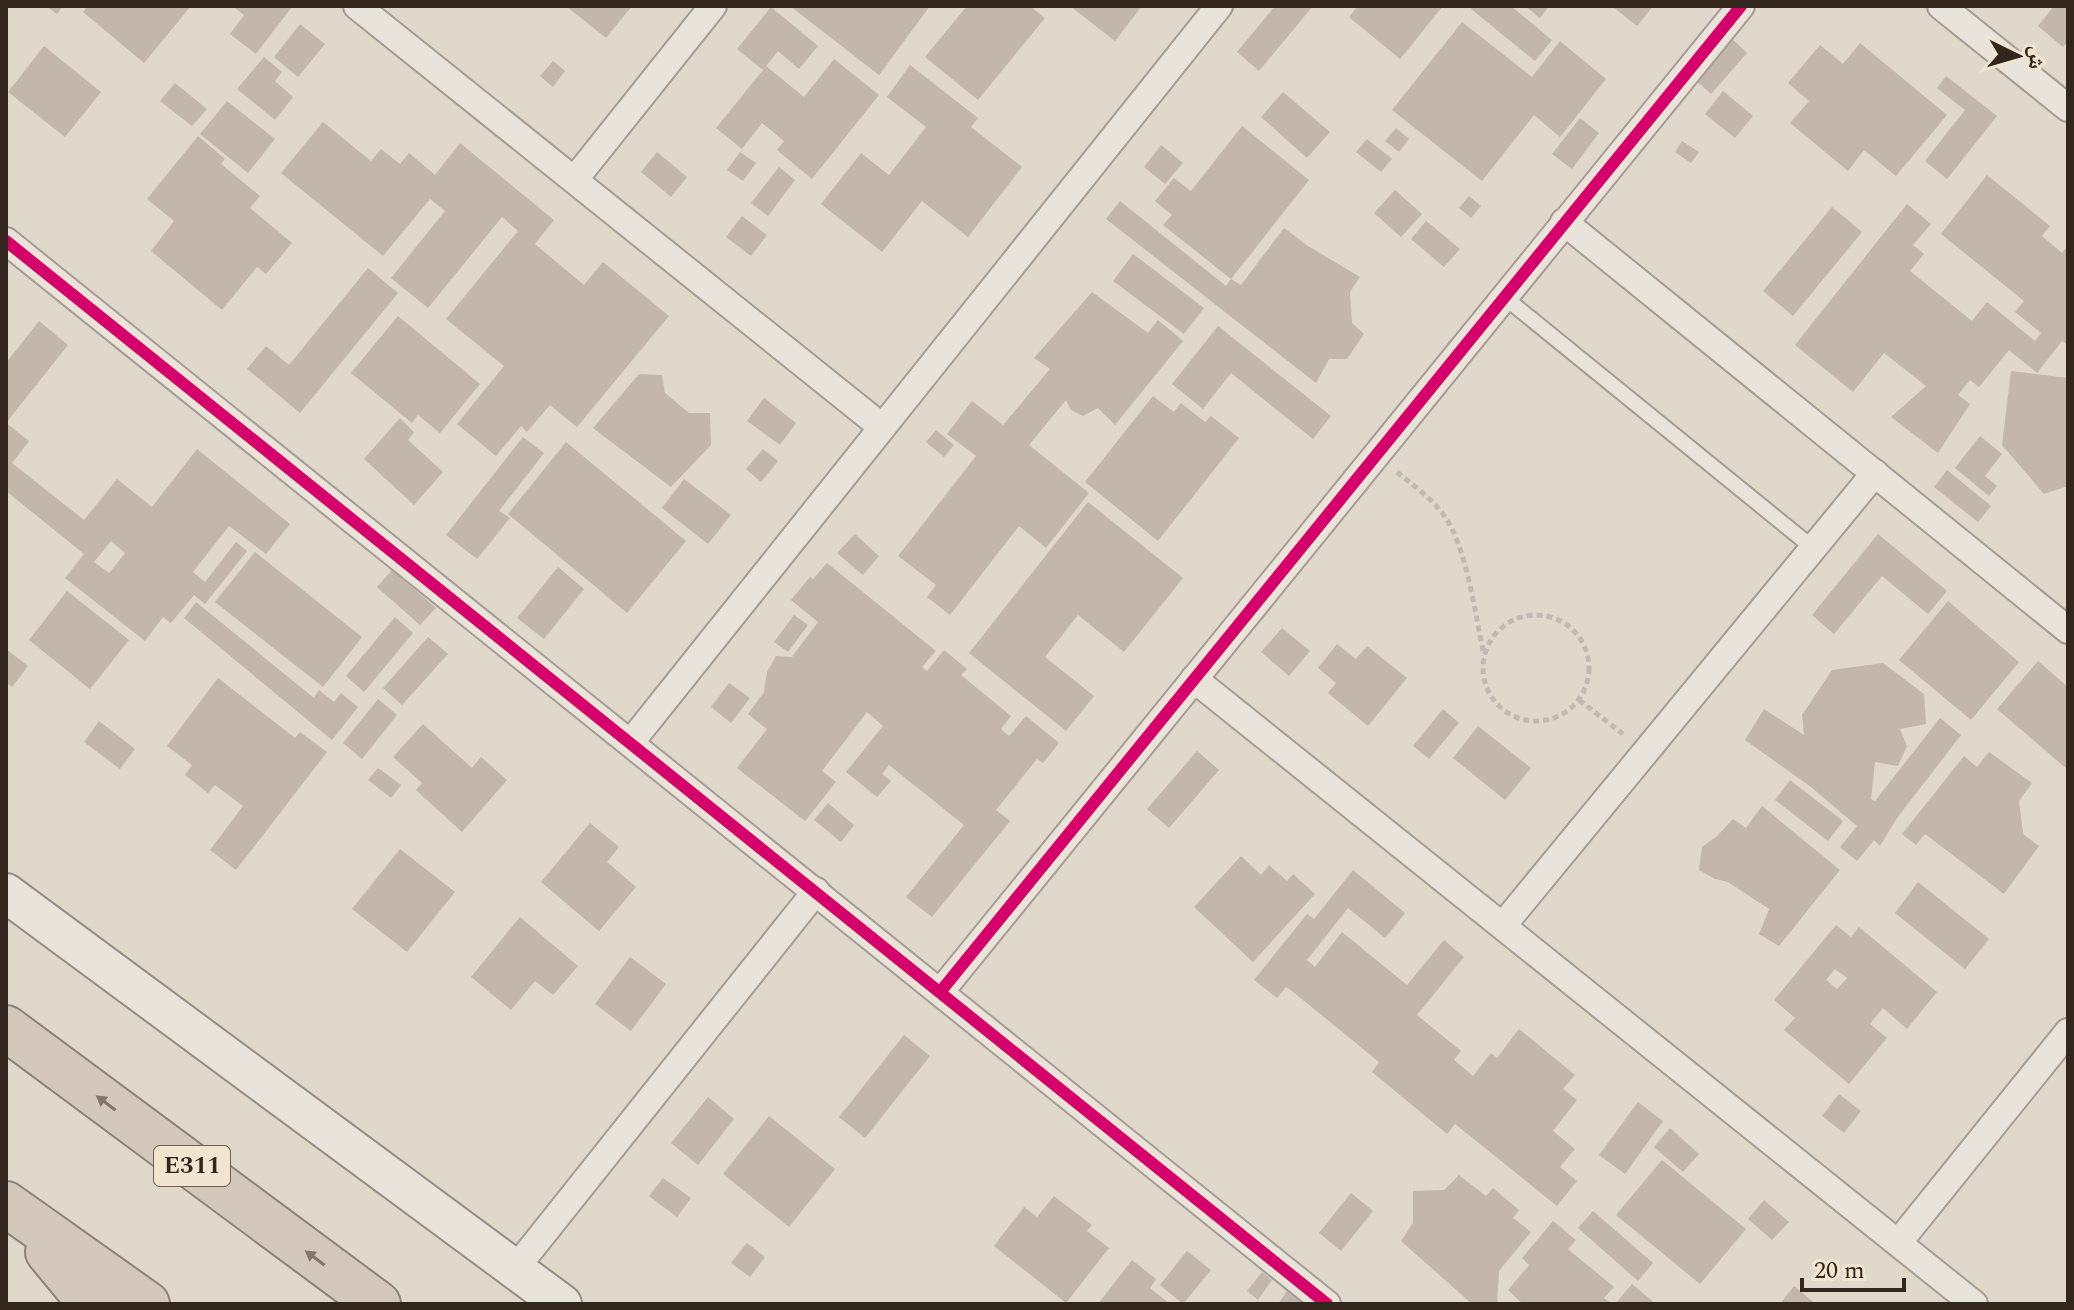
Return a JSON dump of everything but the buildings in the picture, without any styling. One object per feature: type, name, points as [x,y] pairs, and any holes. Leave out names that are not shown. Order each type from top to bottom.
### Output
[{"type":"highway","name":"E311","points":[[6,1028],[378,1304]]},
{"type":"highway","points":[[12,1209],[91,1304]]},
{"type":"highway","points":[[12,1209],[147,1304]]},
{"type":"main road","points":[[6,893],[562,1304]]},
{"type":"street","points":[[357,6],[882,427]]},
{"type":"street","points":[[575,179],[713,6]]},
{"type":"street","points":[[631,742],[1219,6]]},
{"type":"street","points":[[941,991],[1741,6]]},
{"type":"street","points":[[1941,6],[2068,108]]},
{"type":"street","points":[[1564,222],[2068,630]]},
{"type":"street","points":[[6,241],[1327,1304]]},
{"type":"street","points":[[1504,924],[1875,473]]},
{"type":"street","points":[[1194,679],[1504,924],[1974,1304]]},
{"type":"street","points":[[515,1269],[816,891]]},
{"type":"street","points":[[1898,1243],[2068,1032]]},
{"type":"lane","points":[[1503,296],[1813,548]]},
{"type":"path","points":[[1376,453],[1429,498],[1452,529],[1485,656]]},
{"type":"path","points":[[1543,616],[1558,620],[1581,641],[1587,655],[1589,671],[1579,700],[1553,719],[1537,722],[1514,716],[1494,702],[1486,688],[1483,672],[1490,641],[1513,620],[1543,616]]},
{"type":"path","points":[[1579,700],[1646,752]]},
{"type":"cycle path","points":[[941,991],[1741,6]]},
{"type":"cycle path","points":[[6,241],[1327,1304]]}]
